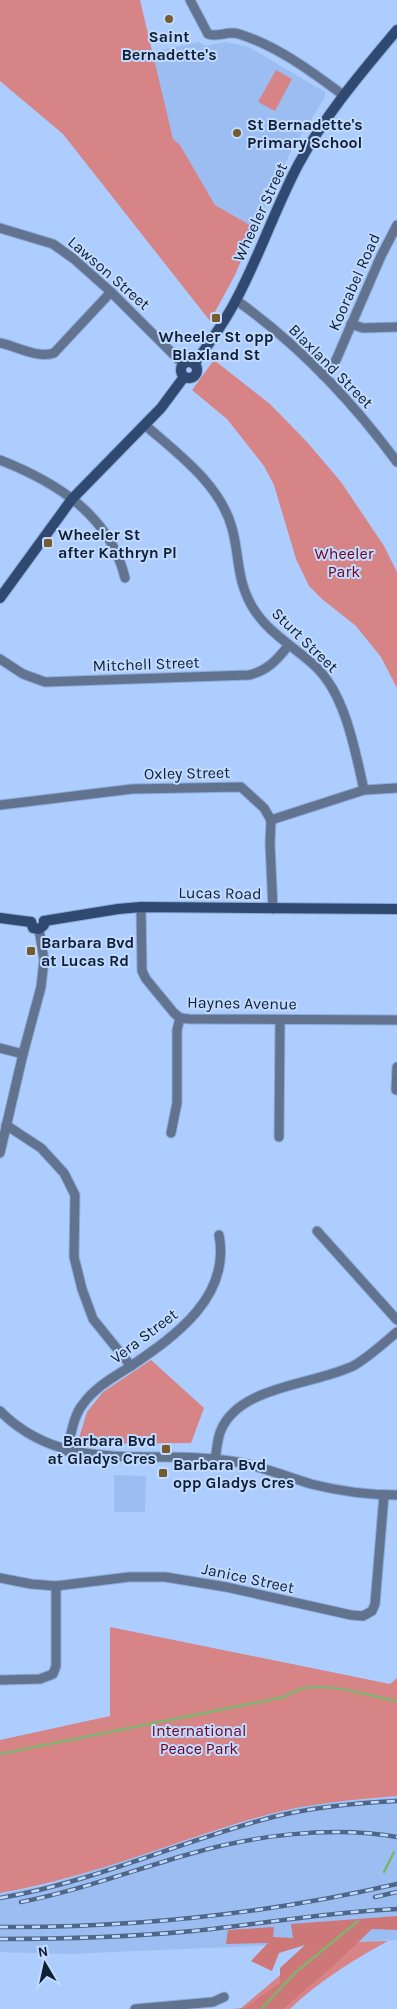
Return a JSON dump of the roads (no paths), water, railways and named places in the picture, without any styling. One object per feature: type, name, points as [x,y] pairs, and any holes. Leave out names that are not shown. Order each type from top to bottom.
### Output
[{"type":"street","points":[[190,0],[208,34],[212,36],[236,33],[273,48],[343,95]]},
{"type":"street","name":"Wheeler Street","points":[[190,364],[211,341],[236,300],[286,187],[318,132],[343,95],[397,30]]},
{"type":"street","name":"Koorabel Road","points":[[323,375],[336,360],[350,324],[397,225]]},
{"type":"street","name":"Lawson Street","points":[[0,228],[53,244],[74,259],[111,292],[179,360],[190,364]]},
{"type":"street","points":[[0,343],[48,356],[54,353],[111,292]]},
{"type":"street","name":"Blaxland Street","points":[[236,300],[284,339],[323,375],[360,415],[397,462]]},
{"type":"street","points":[[350,324],[363,328],[397,327]]},
{"type":"street","points":[[2,591],[72,499],[175,392],[184,377],[181,370],[190,364]]},
{"type":"street","name":"Sturt Street","points":[[145,425],[176,453],[216,494],[232,528],[238,568],[246,595],[263,623],[288,646],[316,667],[332,688],[343,711],[364,790]]},
{"type":"street","points":[[0,460],[47,483],[72,499],[97,521],[106,532],[119,555],[125,578]]},
{"type":"street","name":"Mitchell Street","points":[[0,659],[23,674],[45,682],[249,675],[263,671],[270,666],[288,646]]},
{"type":"street","name":"Oxley Street","points":[[0,805],[132,788],[241,787],[264,808],[271,820]]},
{"type":"street","points":[[273,908],[270,844],[271,820],[364,790],[397,788]]},
{"type":"street","name":"Lucas Road","points":[[0,918],[38,924],[118,909],[141,907],[397,909]]},
{"type":"street","name":"Haynes Avenue","points":[[141,907],[141,964],[143,975],[180,1018],[397,1020]]},
{"type":"street","points":[[0,1153],[41,987],[44,960],[38,924]]},
{"type":"street","points":[[171,1133],[176,1103],[177,1030],[180,1018]]},
{"type":"street","points":[[279,1137],[280,1020]]},
{"type":"street","points":[[0,1048],[23,1054]]},
{"type":"street","points":[[396,1090],[397,1067]]},
{"type":"street","points":[[6,1125],[41,1148],[64,1172],[75,1195],[74,1256],[82,1289],[94,1319],[131,1366]]},
{"type":"street","points":[[316,1230],[397,1320]]},
{"type":"street","name":"Vera Street","points":[[67,1451],[77,1415],[82,1405],[98,1388],[167,1341],[198,1312],[210,1294],[219,1266],[221,1246],[219,1235]]},
{"type":"street","points":[[215,1460],[222,1428],[238,1408],[264,1394],[355,1364],[397,1332]]},
{"type":"street","points":[[0,1411],[28,1435],[67,1451],[89,1455],[215,1460],[241,1463],[338,1490],[397,1495]]},
{"type":"street","name":"Janice Street","points":[[0,1578],[31,1584],[56,1586],[129,1577],[165,1577],[362,1616],[372,1611],[375,1604],[384,1495]]},
{"type":"street","points":[[0,1680],[40,1679],[54,1674],[56,1666],[56,1586]]},
{"type":"street","points":[[135,2009],[213,2002],[224,1997]]},
{"type":"waterway","points":[[0,1754],[284,1697],[301,1689],[312,1687],[349,1690],[397,1701]]},
{"type":"waterway","points":[[384,1872],[394,1852]]},
{"type":"waterway","points":[[261,2009],[296,1972],[358,1921]]},
{"type":"railway","points":[[0,1898],[35,1891],[103,1872],[273,1817],[335,1806],[397,1801]]},
{"type":"railway","points":[[21,1902],[84,1887],[165,1861],[237,1842],[318,1832],[345,1832],[397,1837]]},
{"type":"railway","points":[[0,1927],[100,1925],[200,1917],[299,1904],[397,1884]]},
{"type":"railway","points":[[375,1897],[397,1892]]},
{"type":"railway","points":[[0,1939],[49,1939],[169,1933],[397,1909]]},
{"type":"place","name":"Saint Bernadette's","points":[[169,19]]},
{"type":"place","name":"St Bernadette's Primary School","points":[[237,133]]},
{"type":"place","name":"Wheeler St opp Blaxland St","points":[[216,318]]},
{"type":"place","name":"Wheeler St after Kathryn Pl","points":[[48,543]]},
{"type":"place","name":"Barbara Bvd at Lucas Rd","points":[[31,951]]},
{"type":"place","name":"Barbara Bvd at Gladys Cres","points":[[166,1449]]},
{"type":"place","name":"Barbara Bvd opp Gladys Cres","points":[[163,1473]]},
{"type":"park label","name":"Wheeler Park","points":[[344,562]]},
{"type":"park label","name":"International Peace Park","points":[[199,1739]]}]
